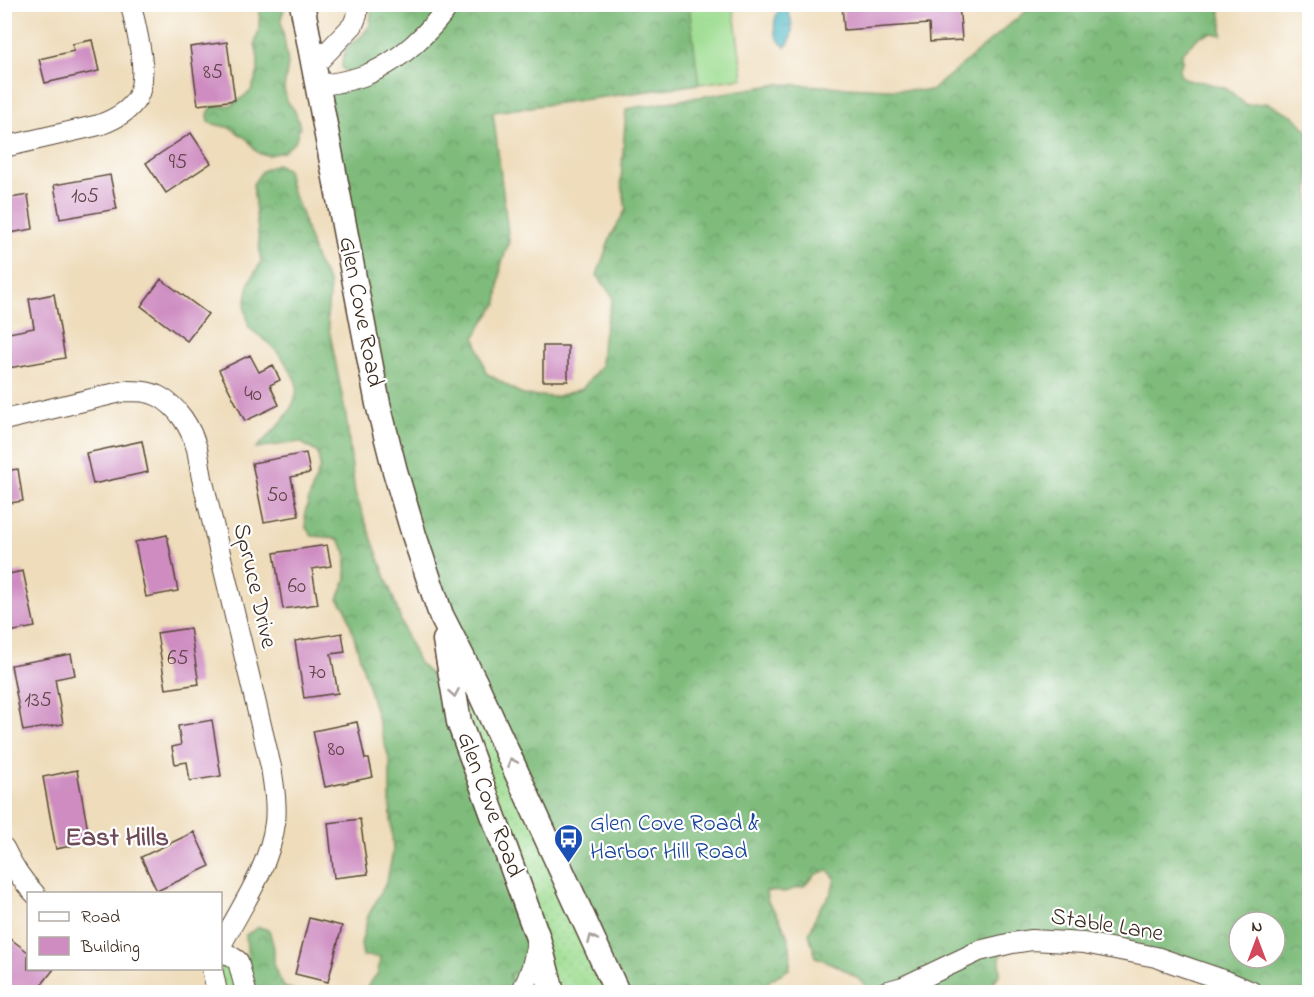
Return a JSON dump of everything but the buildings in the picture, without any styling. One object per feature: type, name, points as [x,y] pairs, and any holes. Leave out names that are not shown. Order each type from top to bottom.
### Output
[{"type":"main road","name":"Glen Cove Road","points":[[302,4],[383,426],[414,535],[441,615],[476,684],[617,993]]},
{"type":"main road","name":"Glen Cove Road","points":[[441,615],[459,722],[538,938],[552,993]]},
{"type":"street","points":[[4,147],[113,120],[136,99],[142,81],[141,59],[131,4]]},
{"type":"street","points":[[315,76],[353,26],[358,4]]},
{"type":"street","points":[[315,76],[357,78],[384,67],[413,46],[450,4]]},
{"type":"street","name":"Spruce Drive","points":[[4,420],[126,391],[142,391],[158,396],[177,411],[197,449],[204,489],[271,767],[275,797],[275,824],[269,850],[257,879],[222,944]]},
{"type":"street","points":[[4,848],[11,863],[33,892]]},
{"type":"street","points":[[521,993],[534,964],[538,938]]},
{"type":"street","name":"Stable Lane","points":[[885,993],[903,987],[979,951],[1032,940],[1084,943],[1156,957],[1226,981],[1252,993]]},
{"type":"street","points":[[222,949],[238,961],[246,993]]},
{"type":"street","points":[[212,970],[217,993]]},
{"type":"green space","points":[[260,5],[285,5],[281,19],[288,64],[284,89],[287,101],[295,111],[300,127],[295,142],[283,152],[269,155],[260,154],[248,140],[231,128],[209,123],[208,114],[212,107],[232,105],[251,91],[258,72],[255,43],[259,30]]},
{"type":"green space","points":[[372,5],[689,5],[699,84],[493,112],[509,241],[501,266],[497,304],[475,337],[486,373],[523,395],[554,397],[582,389],[601,366],[603,337],[613,297],[597,275],[611,236],[626,209],[621,181],[626,109],[779,84],[931,91],[1033,5],[1219,5],[1222,35],[1212,33],[1200,36],[1182,53],[1179,71],[1183,78],[1227,89],[1246,105],[1268,103],[1294,116],[1309,133],[1309,992],[1252,992],[1226,981],[1032,940],[1000,955],[1000,973],[988,992],[872,992],[853,975],[816,957],[809,934],[819,909],[831,894],[835,878],[828,870],[816,874],[804,886],[784,892],[766,891],[767,899],[786,933],[791,954],[789,969],[770,980],[761,992],[617,992],[414,535],[317,86],[350,75],[342,68],[342,61],[347,46],[361,37],[370,25]]},
{"type":"green space","points":[[689,5],[733,5],[743,78],[699,84]]},
{"type":"green space","points":[[276,164],[287,169],[291,189],[300,209],[316,260],[330,285],[327,318],[346,416],[355,493],[405,633],[419,663],[448,692],[531,936],[521,970],[510,974],[511,986],[508,992],[361,992],[378,973],[380,957],[363,956],[361,944],[368,916],[387,881],[393,852],[390,762],[346,609],[338,599],[346,579],[346,552],[339,540],[312,536],[306,528],[305,513],[320,467],[318,453],[300,442],[256,448],[288,413],[293,405],[297,387],[279,354],[249,328],[245,307],[249,283],[261,262],[253,184],[262,171]]},
{"type":"green space","points":[[441,615],[617,992],[508,992],[511,986],[510,974],[521,970],[459,722]]},
{"type":"green space","points":[[259,927],[269,930],[274,948],[274,967],[284,987],[301,992],[261,992],[249,977],[246,935]]},
{"type":"green space","points":[[222,951],[246,992],[217,992],[220,970],[222,970]]},
{"type":"water","points":[[782,5],[789,13],[792,25],[791,38],[785,47],[777,38],[774,27],[776,16]]},
{"type":"place","name":"Glen Cove Road & Harbor Hill Road","points":[[569,864]]},
{"type":"district","name":"East Hills","points":[[117,838]]}]
